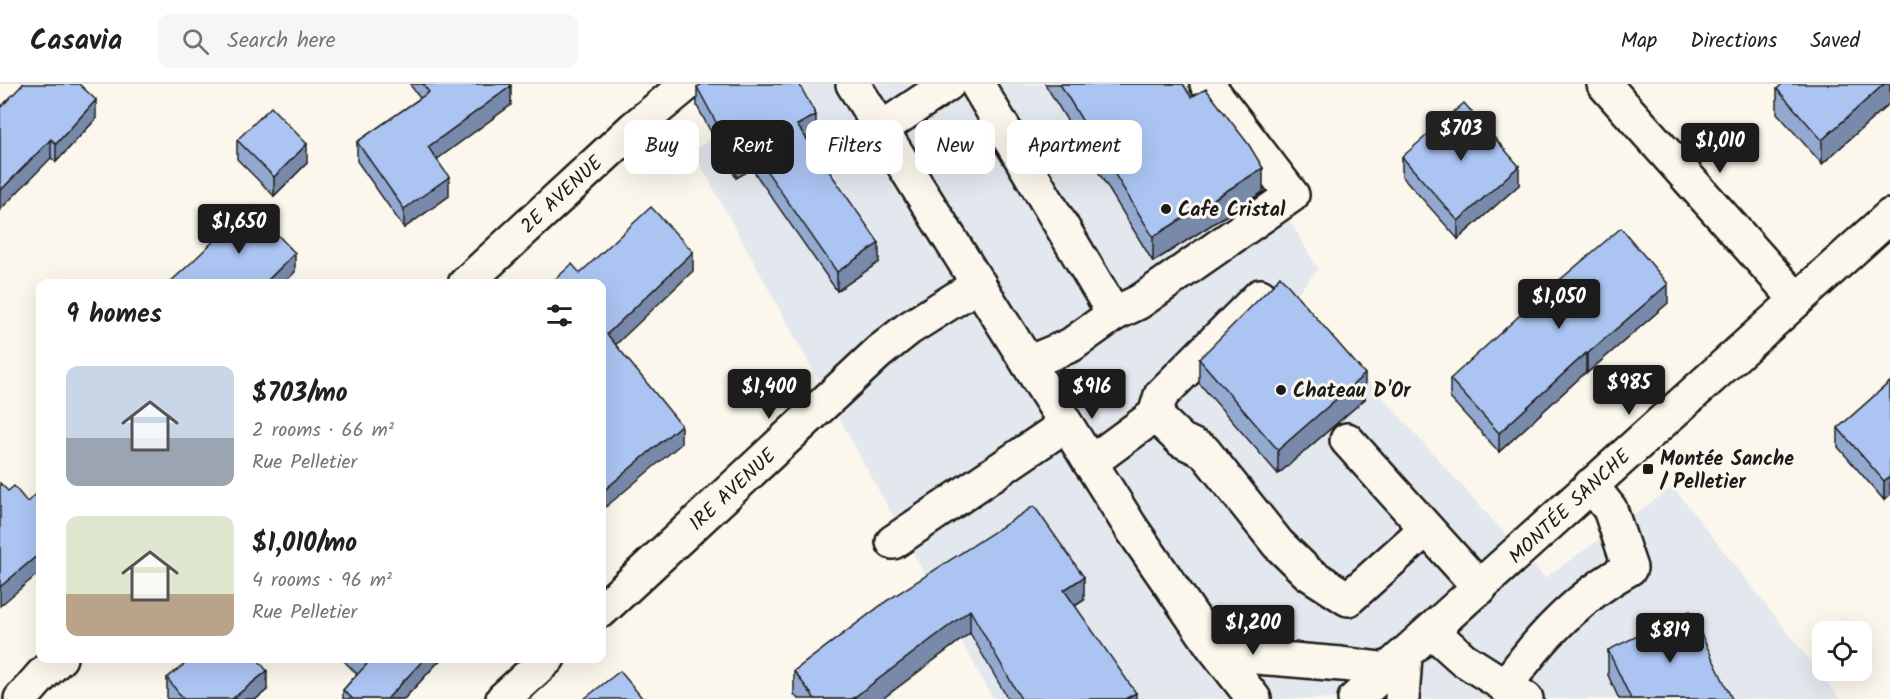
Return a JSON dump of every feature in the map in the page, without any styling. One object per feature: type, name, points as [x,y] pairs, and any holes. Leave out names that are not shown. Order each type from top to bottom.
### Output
[{"type":"street","name":"2E AVENUE","points":[[470,279],[617,143],[687,84]]},
{"type":"street","points":[[853,84],[875,120]]},
{"type":"street","points":[[894,120],[948,84]]},
{"type":"street","points":[[977,84],[1114,314]]},
{"type":"street","points":[[1028,363],[1071,345],[1114,314],[1139,302],[1292,195],[1208,84]]},
{"type":"street","points":[[1604,84],[1797,300]]},
{"type":"street","points":[[903,164],[1065,425],[1166,580],[1220,654],[1244,696]]},
{"type":"street","name":"MONTÉE SANCHE","points":[[1355,699],[1890,216]]},
{"type":"street","name":"1RE AVENUE","points":[[606,606],[879,352],[908,329],[979,284]]},
{"type":"street","points":[[1090,463],[1155,416],[1161,395],[1260,296]]},
{"type":"street","points":[[1155,416],[1180,440],[1204,451],[1278,543],[1308,573],[1348,599],[1426,529]]},
{"type":"street","points":[[893,542],[1065,425]]},
{"type":"street","points":[[1347,441],[1480,588]]},
{"type":"street","points":[[1432,631],[1463,659],[1516,693],[1522,663],[1592,592],[1630,568],[1610,509],[1591,485]]},
{"type":"street","points":[[1220,654],[1341,664],[1396,663],[1402,699]]},
{"type":"street","points":[[21,699],[55,663]]},
{"type":"street","points":[[503,699],[543,663]]},
{"type":"shaded area","points":[[793,84],[1210,84],[1318,269],[1293,298],[1545,578],[1673,487],[1812,663],[1812,681],[1826,681],[1840,699],[993,699],[699,162],[699,147],[711,139],[711,174],[794,174],[794,120],[739,120]]},
{"type":"building","points":[[23,84],[79,84],[96,100],[56,144],[51,139],[0,191],[0,108]]},
{"type":"building","points":[[423,84],[510,84],[511,86],[428,147],[449,177],[404,209],[357,142],[429,92]]},
{"type":"building","points":[[702,84],[799,84],[816,115],[797,125],[806,138],[806,174],[831,174],[879,243],[837,272],[769,174],[794,174],[794,120],[715,120],[697,87]]},
{"type":"building","points":[[1060,84],[1183,84],[1191,97],[1206,89],[1249,145],[1263,168],[1153,237],[1115,174],[1142,174],[1142,120],[1082,120]]},
{"type":"building","points":[[1782,84],[1884,84],[1822,140],[1777,89]]},
{"type":"building","points":[[1464,103],[1519,166],[1458,221],[1402,157]]},
{"type":"building","points":[[271,107],[307,144],[274,177],[237,140]]},
{"type":"building","points":[[250,206],[295,253],[269,279],[173,279]]},
{"type":"building","points":[[651,207],[693,252],[607,334],[681,425],[606,489],[606,279],[556,279],[572,264],[580,273]]},
{"type":"building","points":[[1621,228],[1668,284],[1586,353],[1499,433],[1450,379],[1542,295]]},
{"type":"building","points":[[1280,276],[1365,374],[1278,450],[1199,359]]},
{"type":"building","points":[[1890,382],[1890,476],[1884,481],[1838,428]]},
{"type":"building","points":[[0,483],[8,491],[14,486],[27,502],[36,494],[36,556],[0,587]]},
{"type":"building","points":[[1034,506],[1084,577],[1064,590],[1136,693],[1125,699],[1021,699],[970,610],[852,699],[815,699],[794,671],[888,600]]},
{"type":"building","points":[[1690,611],[1732,699],[1631,699],[1608,650]]},
{"type":"building","points":[[186,663],[261,663],[267,671],[232,699],[183,699],[167,678]]},
{"type":"building","points":[[420,663],[387,699],[353,699],[343,690],[367,664]]},
{"type":"building","points":[[620,671],[643,699],[584,699]]},
{"type":"place","name":"Cafe Cristal","points":[[1166,209]]},
{"type":"place","name":"Chateau D'Or","points":[[1281,390]]},
{"type":"place","name":"Montée Sanche / Pelletier","points":[[1648,469]]}]
